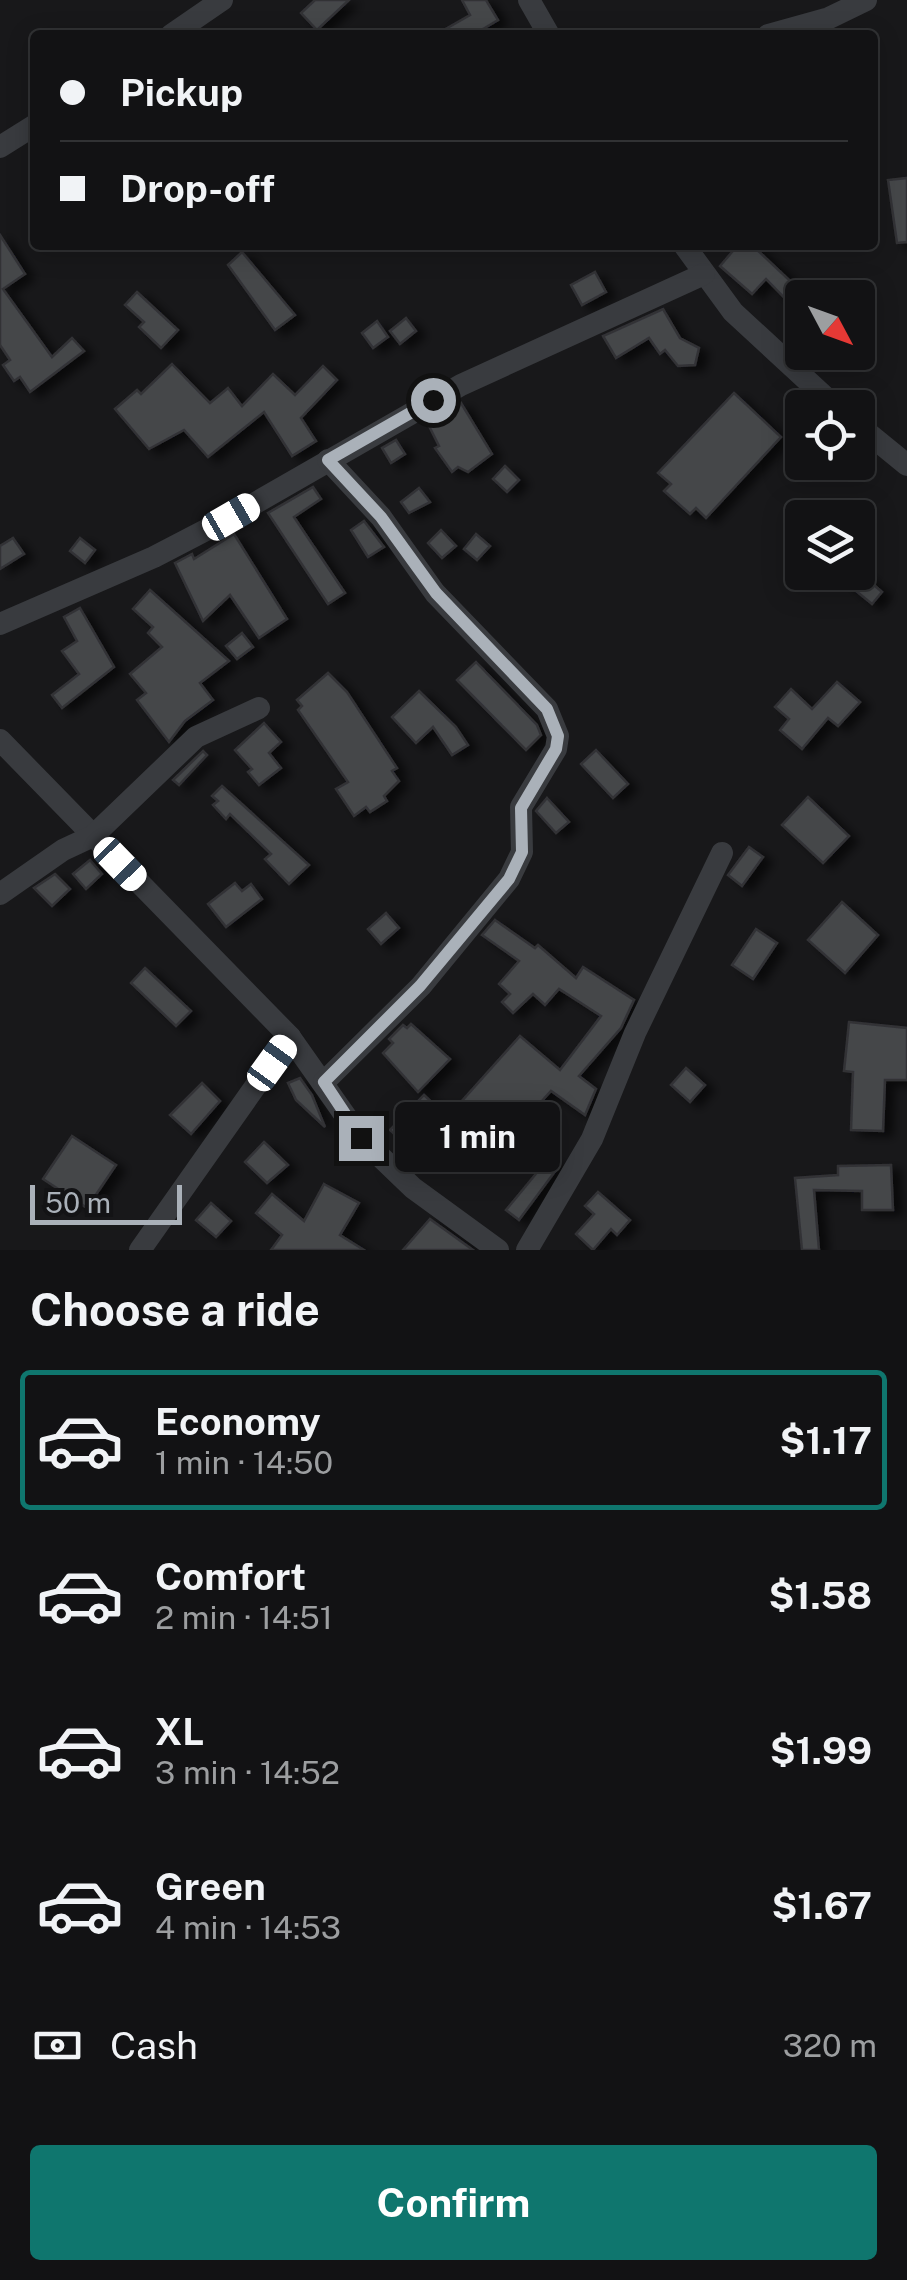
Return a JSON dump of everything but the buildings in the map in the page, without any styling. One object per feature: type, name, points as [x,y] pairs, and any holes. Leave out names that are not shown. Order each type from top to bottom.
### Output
[{"type":"street","points":[[179,30],[222,0]]},
{"type":"street","points":[[529,0],[547,30]]},
{"type":"street","points":[[786,30],[829,18],[866,0]]},
{"type":"street","points":[[0,147],[30,128]]},
{"type":"street","points":[[687,250],[760,340],[817,390]]},
{"type":"street","points":[[0,624],[154,557],[460,385],[704,274]]},
{"type":"street","points":[[875,439],[907,465]]},
{"type":"street","points":[[324,1082],[420,986],[509,879],[522,852],[521,808],[556,749],[558,736],[547,709],[436,593],[381,517],[328,460]]},
{"type":"street","points":[[0,894],[63,850],[93,836],[196,737],[259,708]]},
{"type":"street","points":[[0,740],[290,1037],[361,1138],[498,1250]]},
{"type":"street","points":[[527,1250],[592,1139],[642,1018],[722,853]]},
{"type":"street","points":[[140,1250],[290,1037]]},
{"type":"route","points":[[361,1138],[324,1082],[420,986],[509,879],[522,852],[519,818],[524,798],[556,749],[558,736],[556,722],[547,709],[478,642],[404,552],[381,517],[328,460],[433,400]]}]
